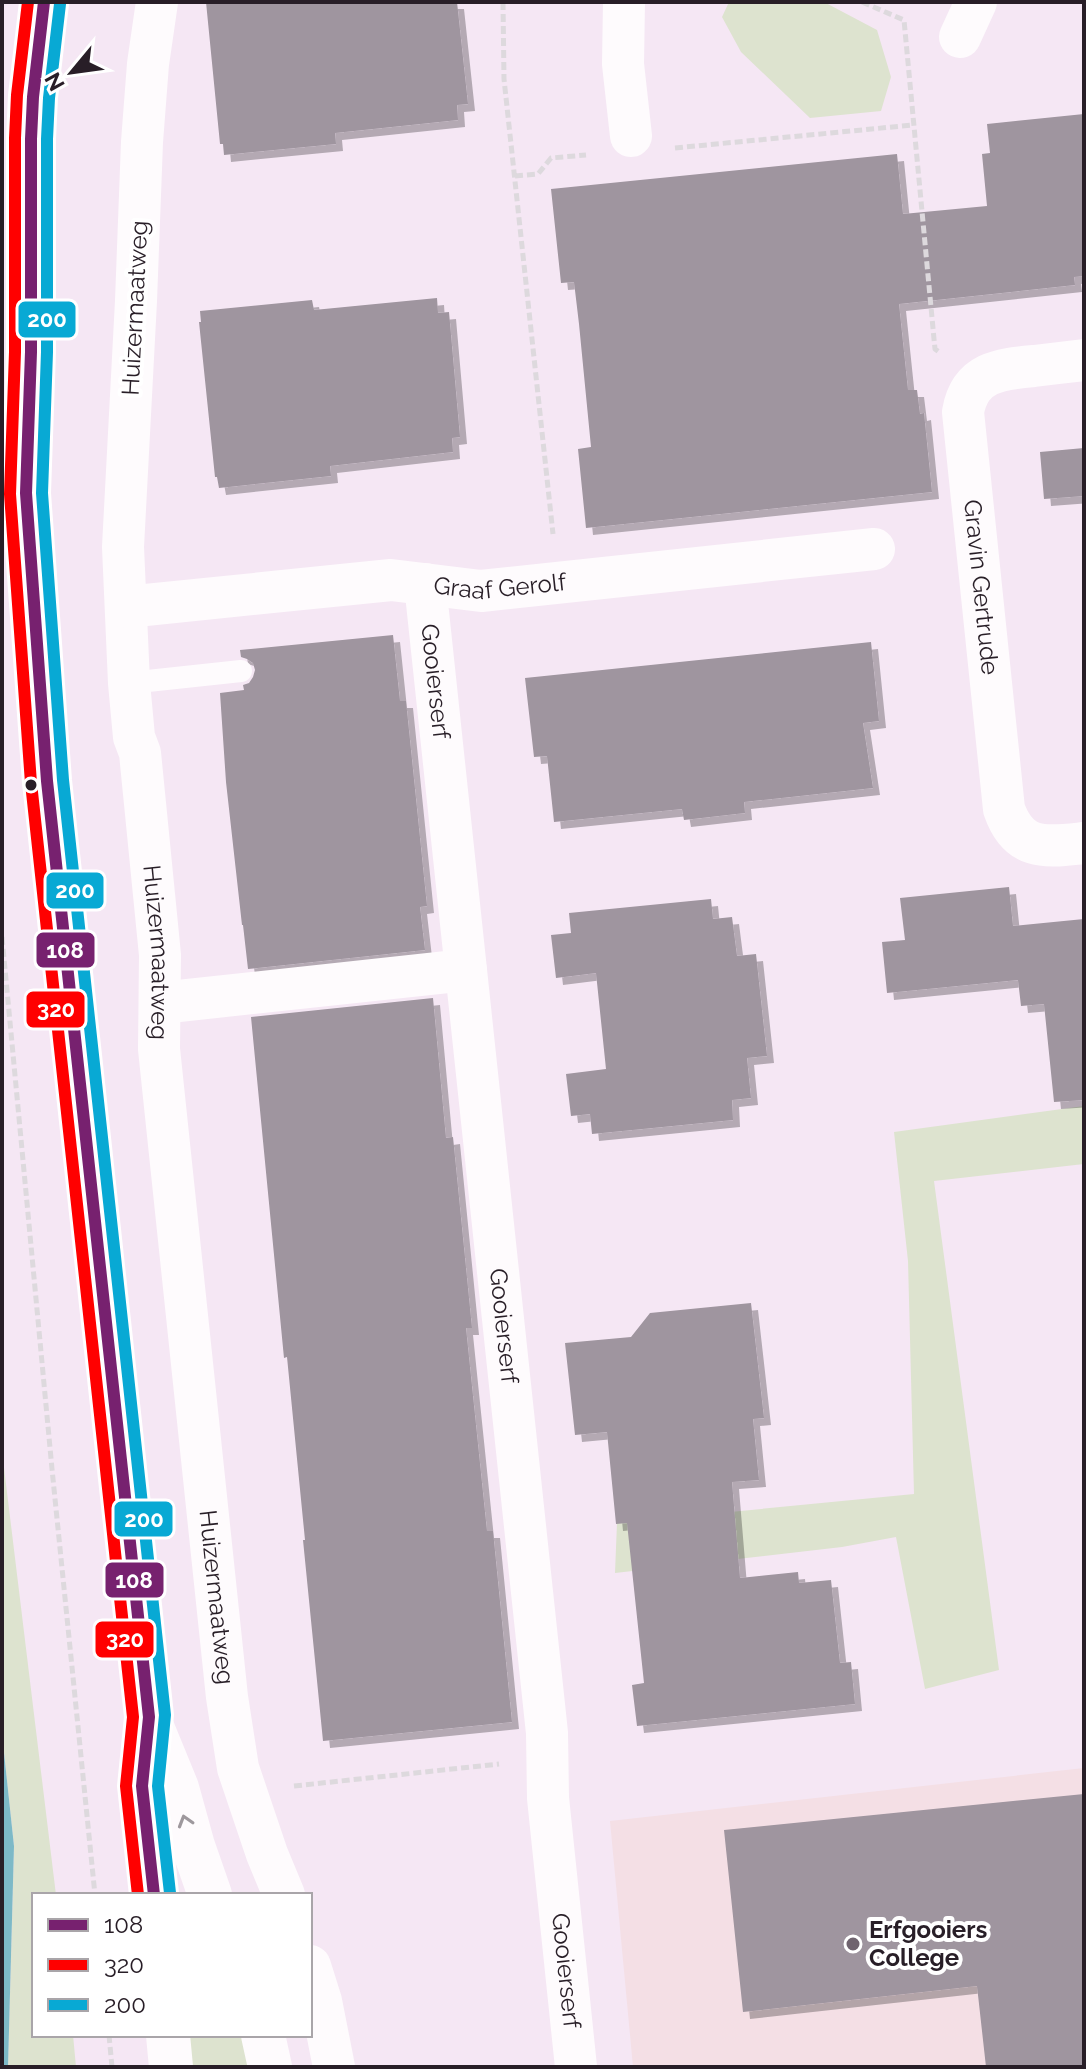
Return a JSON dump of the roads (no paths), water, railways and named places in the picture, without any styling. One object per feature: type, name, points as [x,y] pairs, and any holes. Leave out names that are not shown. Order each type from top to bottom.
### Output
[{"type":"main road","points":[[29,30],[33,97],[31,352],[26,493],[47,781],[149,1717],[142,1786],[154,1893]]},
{"type":"main road","points":[[2,398],[26,493]]},
{"type":"main road","points":[[149,1717],[177,1788],[209,1893]]},
{"type":"main road","points":[[168,2037],[171,2067]]},
{"type":"main road","points":[[263,2037],[270,2067]]},
{"type":"street","name":"Huizermaatweg","points":[[157,2],[142,142],[123,547],[129,683],[134,737],[140,753],[160,955],[159,1049],[232,1734],[246,1792],[283,1893]]},
{"type":"street","points":[[624,2],[623,64],[650,142]]},
{"type":"street","name":"Gravin Gertrude","points":[[1084,360],[1000,370],[984,377],[973,387],[965,402],[963,425],[1004,809],[1011,825],[1028,842],[1053,846],[1084,843]]},
{"type":"street","name":"Graaf Gerolf","points":[[126,607],[391,580],[481,591],[874,549]]},
{"type":"street","name":"Gooierserf","points":[[425,584],[547,1733],[550,1813],[576,2067]]},
{"type":"street","points":[[160,1003],[466,970]]},
{"type":"street","points":[[312,1972],[334,2067]]},
{"type":"lane","points":[[129,683],[241,671]]},
{"type":"water","points":[[2,1734],[14,1846],[8,2067],[2,2067]]},
{"type":"place","name":"Erfgooiers College","points":[[853,1944]]}]
